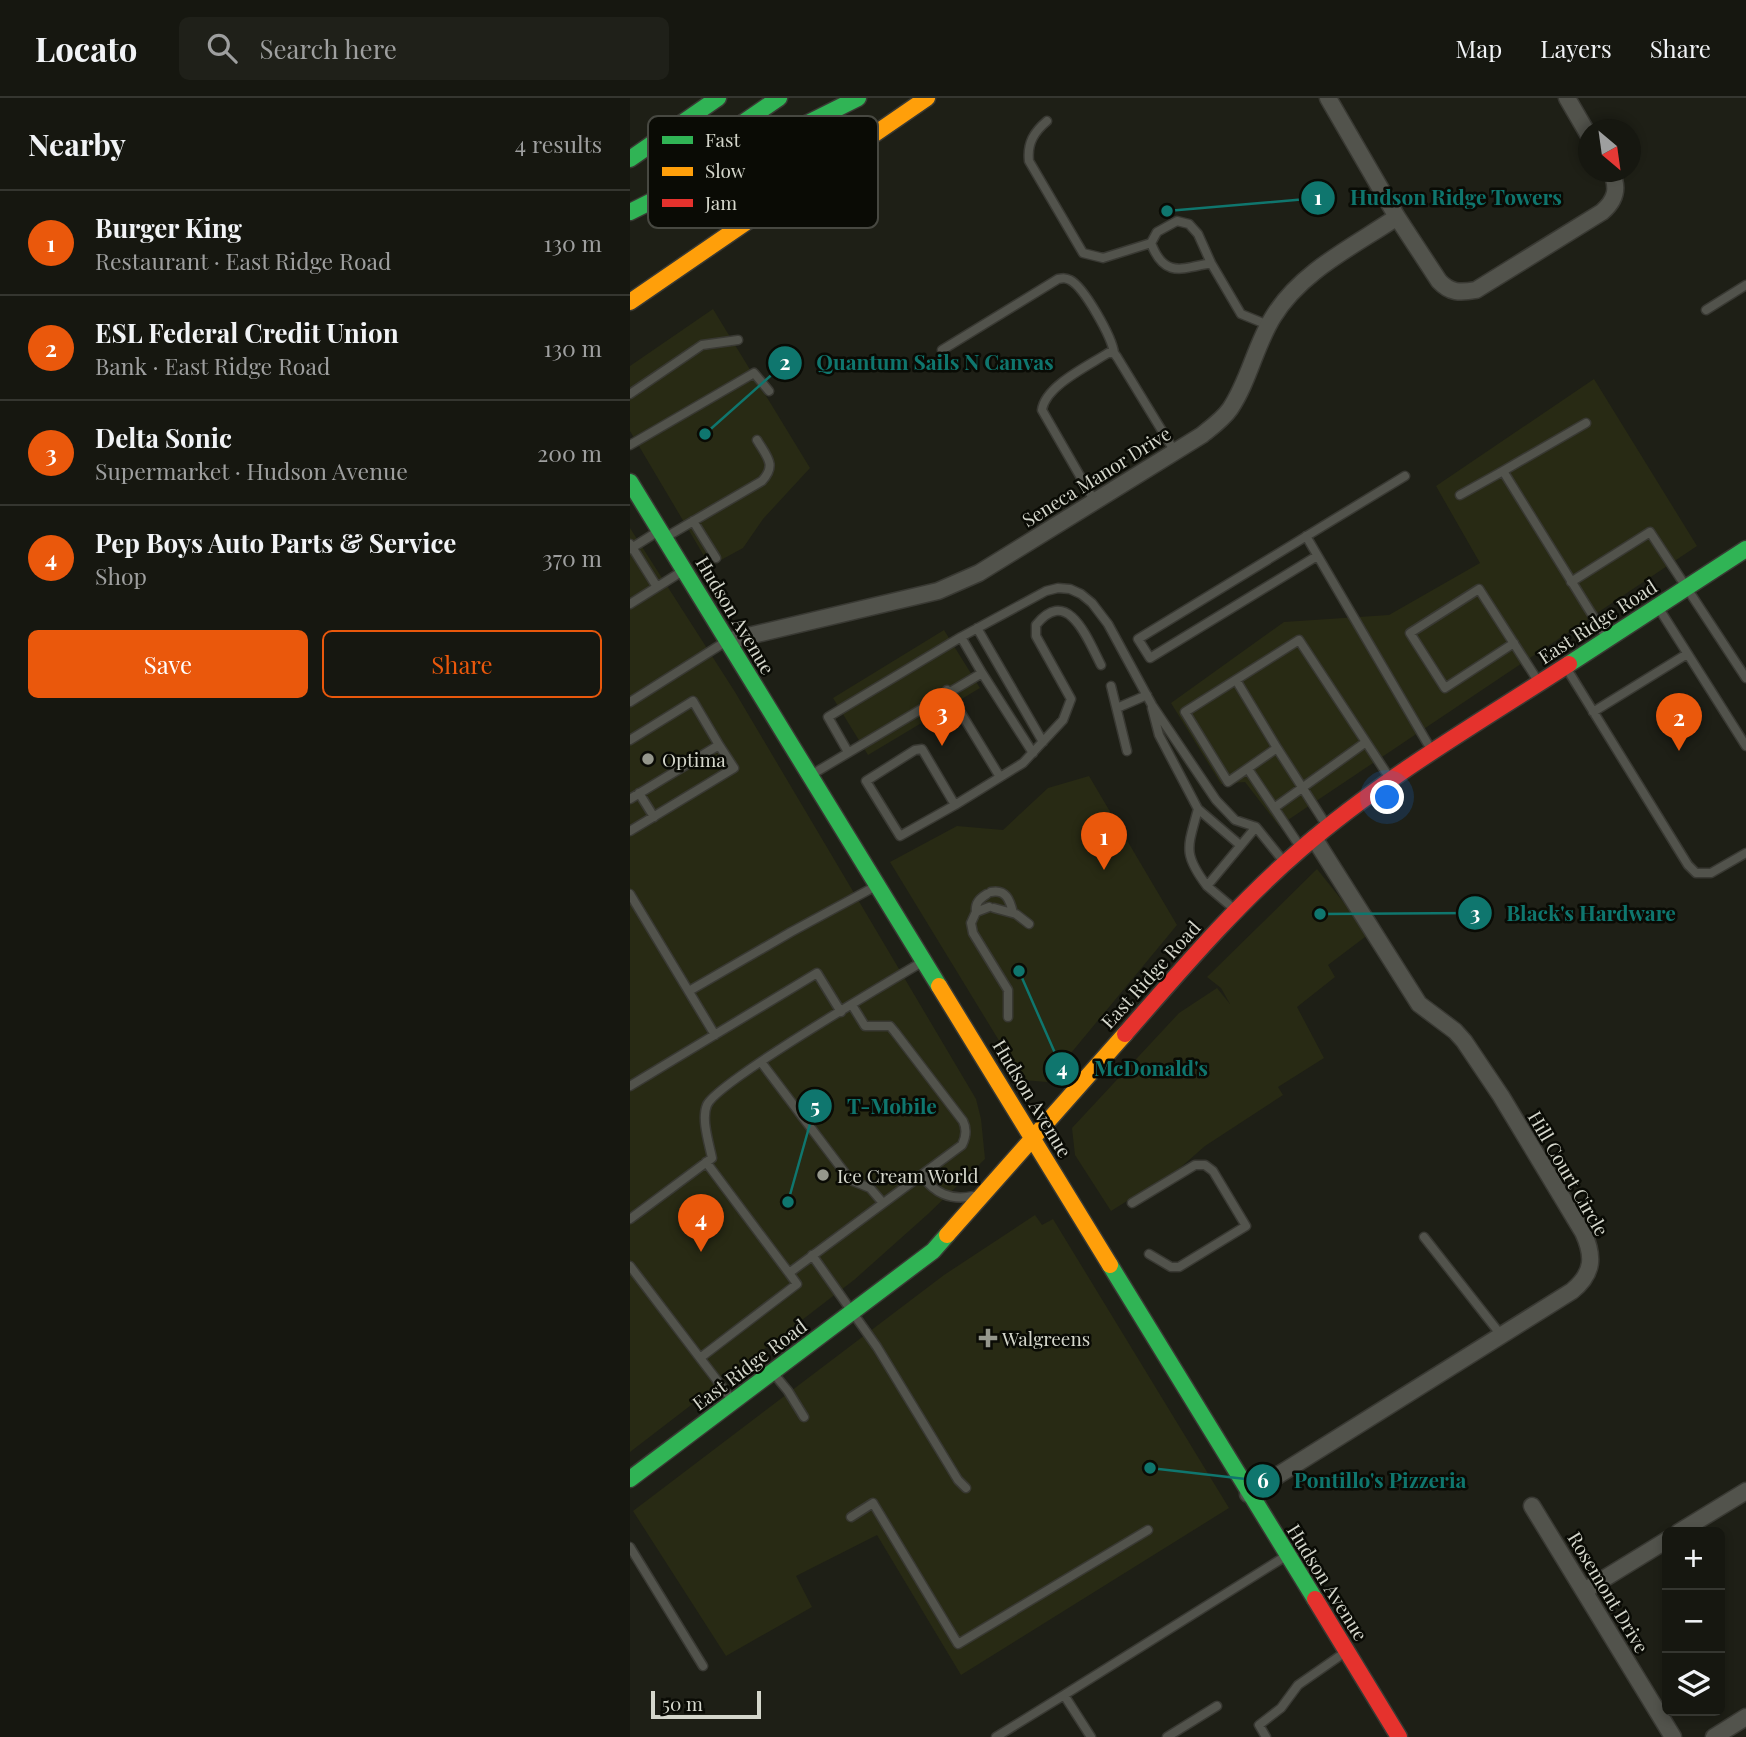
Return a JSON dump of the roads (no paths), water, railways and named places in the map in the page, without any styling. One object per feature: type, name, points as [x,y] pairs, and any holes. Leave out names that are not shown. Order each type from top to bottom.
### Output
[{"type":"main road","points":[[692,116],[718,98]]},
{"type":"main road","points":[[753,116],[779,98]]},
{"type":"main road","points":[[822,116],[858,98]]},
{"type":"main road","points":[[878,132],[927,98]]},
{"type":"main road","points":[[630,145],[648,130]]},
{"type":"main road","points":[[630,159],[648,147]]},
{"type":"main road","points":[[630,200],[648,188]]},
{"type":"main road","points":[[630,212],[648,203]]},
{"type":"main road","points":[[630,302],[738,228]]},
{"type":"main road","name":"Hudson Avenue","points":[[630,483],[925,960],[1397,1736]]},
{"type":"main road","name":"East Ridge Road","points":[[630,1479],[933,1251],[1236,910],[1308,843],[1391,780],[1746,549]]},
{"type":"street","points":[[1328,98],[1397,217],[1444,286],[1456,292],[1476,290],[1608,207],[1615,197],[1615,182]]},
{"type":"street","points":[[1570,99],[1580,119]]},
{"type":"street","name":"Seneca Manor Drive","points":[[727,641],[958,584],[1202,435],[1229,410],[1268,325],[1288,295],[1306,278],[1397,217]]},
{"type":"street","name":"Hill Court Circle","points":[[1248,1494],[1578,1286],[1588,1270],[1591,1249],[1501,1096],[1464,1041],[1419,1004],[1308,843]]},
{"type":"street","points":[[1687,1527],[1746,1491]]},
{"type":"street","name":"Rosemont Drive","points":[[1532,1506],[1673,1737]]},
{"type":"street","points":[[1584,1591],[1662,1542]]},
{"type":"street","points":[[1714,1737],[1746,1717]]},
{"type":"lane","points":[[1047,121],[1037,130],[1030,142],[1029,161],[1083,253],[1104,258],[1151,243],[1157,232],[1178,221],[1189,224],[1198,234],[1211,263],[1241,314],[1268,325]]},
{"type":"lane","points":[[1151,243],[1156,258],[1165,267],[1177,270],[1211,263]]},
{"type":"lane","points":[[942,350],[1058,279],[1072,281],[1110,337],[1114,353],[1175,452]]},
{"type":"lane","points":[[1706,310],[1746,285]]},
{"type":"lane","points":[[630,394],[702,345],[738,340]]},
{"type":"lane","points":[[1095,502],[1042,410],[1043,401],[1050,391],[1108,353],[1114,353]]},
{"type":"lane","points":[[630,445],[754,373],[769,391]]},
{"type":"lane","points":[[1460,495],[1586,423]]},
{"type":"lane","points":[[657,587],[631,547],[693,521],[762,481],[769,473],[770,463],[757,440]]},
{"type":"lane","points":[[1503,471],[1607,640]]},
{"type":"lane","points":[[1317,556],[1150,658],[1138,639],[1405,476]]},
{"type":"lane","points":[[693,521],[716,558]]},
{"type":"lane","points":[[1571,582],[1650,531],[1746,678]]},
{"type":"lane","points":[[1306,536],[1433,753]]},
{"type":"lane","points":[[630,604],[684,570]]},
{"type":"lane","points":[[848,752],[828,717],[961,637],[1046,591],[1058,588],[1081,593],[1108,624],[1152,705],[1216,800],[1235,820],[1256,827],[1284,863]]},
{"type":"lane","points":[[1514,643],[1445,688],[1410,633],[1479,589],[1514,643],[1540,684]]},
{"type":"lane","points":[[1658,606],[1746,746]]},
{"type":"lane","points":[[956,805],[922,750],[915,750],[866,781],[900,836],[956,805],[1023,763],[1063,719],[1070,699],[1036,636],[1036,625],[1042,617],[1053,612],[1066,611],[1074,618],[1101,665]]},
{"type":"lane","points":[[977,628],[1043,742]]},
{"type":"lane","points":[[961,637],[1032,753]]},
{"type":"lane","points":[[1277,748],[1228,782],[1185,712],[1299,640],[1391,780]]},
{"type":"lane","points":[[630,702],[727,641]]},
{"type":"lane","points":[[1593,712],[1687,654]]},
{"type":"lane","points":[[929,656],[933,665]]},
{"type":"lane","points":[[914,665],[919,674]]},
{"type":"lane","points":[[1566,667],[1678,850],[1696,873],[1711,873],[1746,853]]},
{"type":"lane","points":[[810,775],[933,698],[982,673]]},
{"type":"lane","points":[[896,676],[901,684]]},
{"type":"lane","points":[[1236,680],[1328,827]]},
{"type":"lane","points":[[1111,687],[1127,751]]},
{"type":"lane","points":[[877,688],[882,696]]},
{"type":"lane","points":[[947,690],[1000,777]]},
{"type":"lane","points":[[1117,708],[1147,695]]},
{"type":"lane","points":[[858,699],[864,708]]},
{"type":"lane","points":[[630,740],[693,701],[734,768],[630,831]]},
{"type":"lane","points":[[1152,705],[1159,734],[1198,809],[1240,845]]},
{"type":"lane","points":[[1274,808],[1366,741]]},
{"type":"lane","points":[[630,799],[719,745]]},
{"type":"lane","points":[[1248,769],[1274,808],[1308,843]]},
{"type":"lane","points":[[639,793],[654,817]]},
{"type":"lane","points":[[1198,809],[1191,835],[1189,859],[1207,886],[1236,910]]},
{"type":"lane","points":[[1207,886],[1256,827]]},
{"type":"lane","points":[[689,991],[878,885]]},
{"type":"lane","points":[[1008,1017],[1008,990],[973,933],[971,923],[976,912],[975,905],[989,893],[998,891],[1006,895],[1013,913]]},
{"type":"lane","points":[[630,894],[715,1035]]},
{"type":"lane","points":[[976,912],[991,908],[1013,913],[1030,924]]},
{"type":"lane","points":[[630,1219],[712,1158],[705,1114],[707,1104],[714,1094],[925,960]]},
{"type":"lane","points":[[630,1086],[817,973],[841,1012]]},
{"type":"lane","points":[[789,1273],[962,1146],[965,1138],[965,1126],[956,1110],[890,1026],[865,1026],[852,1005]]},
{"type":"lane","points":[[761,1062],[848,1177],[870,1188],[883,1203]]},
{"type":"lane","points":[[700,1358],[797,1284],[706,1162]]},
{"type":"lane","points":[[1132,1203],[1195,1165],[1205,1165],[1213,1171],[1246,1226],[1179,1267],[1171,1267],[1149,1254]]},
{"type":"lane","points":[[921,1175],[936,1192],[948,1196],[975,1196],[988,1188]]},
{"type":"lane","points":[[1424,1237],[1501,1335]]},
{"type":"lane","points":[[812,1255],[877,1347],[958,1480],[966,1488]]},
{"type":"lane","points":[[630,1266],[734,1401]]},
{"type":"lane","points":[[773,1372],[804,1417]]},
{"type":"lane","points":[[851,1517],[873,1503],[958,1644],[1148,1530]]},
{"type":"lane","points":[[630,1548],[703,1665]]},
{"type":"lane","points":[[996,1737],[1287,1555]]},
{"type":"lane","points":[[1266,1737],[1259,1725],[1281,1708],[1298,1685],[1346,1652]]},
{"type":"lane","points":[[1064,1695],[1091,1737]]},
{"type":"lane","points":[[1167,1737],[1217,1706]]},
{"type":"place","name":"Hudson Ridge Towers","points":[[1167,211]]},
{"type":"place","name":"Quantum Sails N Canvas","points":[[705,434]]},
{"type":"place","name":"Delta Sonic","points":[[942,746]]},
{"type":"place","name":"ESL Federal Credit Union","points":[[1679,751]]},
{"type":"place","name":"Optima","points":[[648,759]]},
{"type":"place","name":"Burger King","points":[[1104,870]]},
{"type":"place","name":"Black's Hardware","points":[[1320,914]]},
{"type":"place","name":"McDonald's","points":[[1019,971]]},
{"type":"place","name":"Ice Cream World","points":[[823,1175]]},
{"type":"place","name":"T-Mobile","points":[[788,1202]]},
{"type":"place","name":"Pep Boys Auto Parts & Service","points":[[701,1252]]},
{"type":"place","name":"Walgreens","points":[[988,1338]]},
{"type":"place","name":"Pontillo's Pizzeria","points":[[1150,1468]]}]
